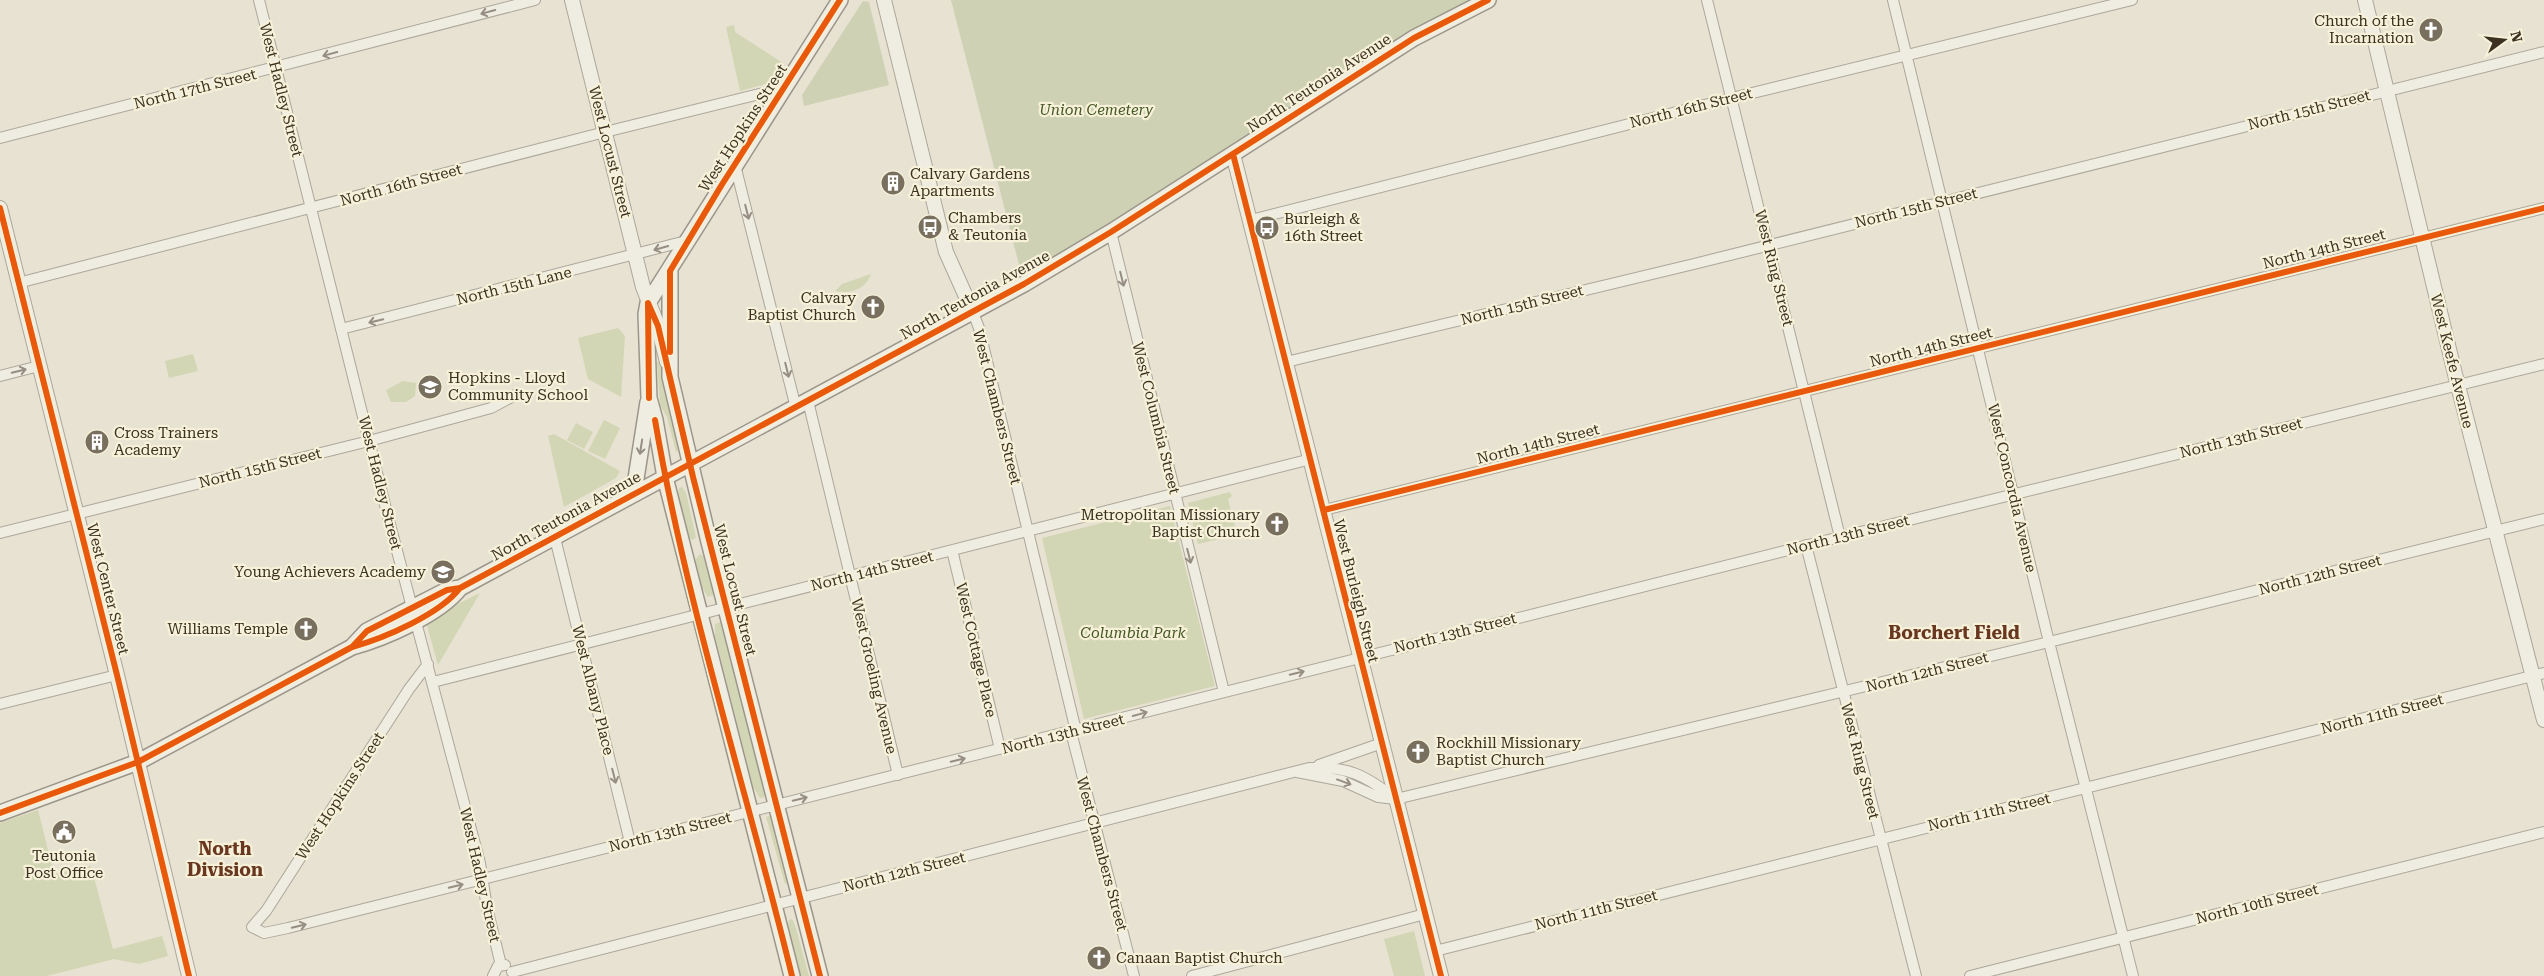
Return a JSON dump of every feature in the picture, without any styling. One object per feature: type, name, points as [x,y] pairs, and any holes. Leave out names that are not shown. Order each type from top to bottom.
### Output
[{"type":"main road","name":"West Hopkins Street","points":[[648,303],[840,0]]},
{"type":"main road","name":"North Teutonia Avenue","points":[[0,813],[138,762],[352,647],[367,631],[413,614],[447,590],[460,588],[555,538],[690,463],[802,405],[972,310],[1024,284],[1111,232],[1414,38],[1488,0]]},
{"type":"main road","points":[[670,271],[670,378]]},
{"type":"main road","name":"West Locust Street","points":[[648,303],[646,314],[648,398],[655,420],[665,477],[698,615],[792,976]]},
{"type":"main road","name":"West Locust Street","points":[[670,378],[726,608],[820,976]]},
{"type":"main road","points":[[625,498],[635,485],[648,398]]},
{"type":"street","name":"West Hadley Street","points":[[259,0],[413,614],[428,664],[482,880],[501,965]]},
{"type":"street","name":"North 17th Street","points":[[0,138],[535,0]]},
{"type":"street","name":"West Locust Street","points":[[572,0],[648,303],[658,326],[670,378]]},
{"type":"street","name":"West Chambers Street","points":[[884,0],[946,252],[979,328],[1074,732],[1093,824],[1134,976]]},
{"type":"street","name":"West Ring Street","points":[[1707,0],[1840,537]]},
{"type":"street","name":"West Concordia Avenue","points":[[1893,0],[2049,642],[2133,976]]},
{"type":"street","name":"North 16th Street","points":[[1251,220],[1732,98],[2132,0]]},
{"type":"street","name":"West Keefe Avenue","points":[[2365,0],[2494,531],[2538,674],[2544,720]]},
{"type":"street","name":"North 15th Street","points":[[1286,362],[1769,245],[2544,52]]},
{"type":"street","name":"North 16th Street","points":[[18,283],[605,132],[784,88]]},
{"type":"street","name":"West Burleigh Street","points":[[1233,154],[1441,976]]},
{"type":"street","name":"West Groeling Avenue","points":[[735,165],[851,577],[898,775]]},
{"type":"street","name":"North 14th Street","points":[[1324,510],[2544,208]]},
{"type":"street","name":"West Center Street","points":[[1,218],[117,675],[189,976]]},
{"type":"street","name":"West Columbia Street","points":[[1111,232],[1224,692]]},
{"type":"street","name":"North 15th Lane","points":[[341,330],[686,241]]},
{"type":"street","name":"North 13th Street","points":[[252,928],[261,932],[272,932],[776,804],[1074,732],[1360,657],[1806,545],[2544,364]]},
{"type":"street","points":[[0,376],[39,366]]},
{"type":"street","name":"North 15th Street","points":[[0,533],[369,441],[490,408],[517,394]]},
{"type":"street","name":"North 14th Street","points":[[432,682],[1311,459]]},
{"type":"street","name":"North 12th Street","points":[[1297,772],[1343,781],[1378,797],[1396,799],[2049,642],[2544,519]]},
{"type":"street","name":"West Albany Place","points":[[555,538],[630,842]]},
{"type":"street","name":"West Ring Street","points":[[1806,545],[1916,976]]},
{"type":"street","name":"West Cottage Place","points":[[952,550],[1000,749]]},
{"type":"street","name":"West Hopkins Street","points":[[252,928],[266,911],[409,689],[428,664]]},
{"type":"street","name":"North 11th Street","points":[[1434,951],[1880,838],[2086,790],[2538,674]]},
{"type":"street","points":[[0,704],[117,675]]},
{"type":"street","points":[[1308,768],[1382,743]]},
{"type":"street","name":"North 12th Street","points":[[512,974],[1308,768],[1329,767],[1354,771],[1371,779],[1396,799]]},
{"type":"street","name":"North 10th Street","points":[[1970,976],[2544,832]]},
{"type":"street","points":[[1192,976],[1425,914]]},
{"type":"street","points":[[493,976],[496,968],[501,965],[509,967],[512,974]]},
{"type":"green space","name":"Union Cemetery","points":[[951,0],[1488,0],[1024,284]]},
{"type":"green space","points":[[863,1],[869,2],[889,85],[804,106],[802,95]]},
{"type":"green space","points":[[734,25],[735,32],[783,63],[769,83],[740,91],[726,27]]},
{"type":"green space","points":[[871,274],[865,284],[857,290],[847,292],[835,291],[842,284]]},
{"type":"green space","points":[[618,328],[625,336],[621,397],[588,379],[578,338]]},
{"type":"green space","points":[[193,354],[198,371],[169,378],[165,361]]},
{"type":"green space","points":[[657,362],[661,362],[679,444],[679,450],[676,452],[667,417],[660,405]]},
{"type":"green space","points":[[403,381],[416,383],[415,396],[406,402],[391,402],[386,390]]},
{"type":"green space","points":[[604,420],[620,428],[605,459],[588,451]]},
{"type":"green space","points":[[576,423],[593,432],[584,449],[567,440]]},
{"type":"green space","points":[[554,434],[620,471],[616,478],[564,507],[548,436]]},
{"type":"green space","points":[[682,487],[686,493],[696,537],[693,540],[689,538],[678,495],[679,488]]},
{"type":"green space","points":[[1230,492],[1232,496],[1228,499],[1237,535],[1198,544],[1188,503]]},
{"type":"green space","name":"Columbia Park","points":[[1170,506],[1215,686],[1084,719],[1042,538]]},
{"type":"green space","points":[[700,554],[707,558],[714,590],[713,595],[708,597],[701,586],[695,560]]},
{"type":"green space","points":[[480,593],[438,665],[426,622],[433,616]]},
{"type":"green space","points":[[720,622],[723,627],[765,791],[764,797],[760,798],[753,787],[715,636],[715,624]]},
{"type":"green space","points":[[38,810],[54,874],[91,866],[113,949],[162,936],[168,956],[139,964],[114,959],[47,976],[0,976],[0,823]]},
{"type":"green space","points":[[772,815],[788,877],[785,884],[766,817]]},
{"type":"green space","points":[[792,919],[809,976],[801,976],[788,927],[789,920]]},
{"type":"green space","points":[[1414,931],[1425,976],[1394,976],[1384,939]]},
{"type":"cycle path","points":[[670,352],[670,271],[721,186],[840,0]]},
{"type":"cycle path","points":[[352,647],[367,631],[447,590],[460,588],[1024,284],[1111,232],[1414,38],[1488,0]]},
{"type":"cycle path","points":[[1233,154],[1441,976]]},
{"type":"cycle path","points":[[0,208],[117,675],[189,976]]},
{"type":"cycle path","points":[[1324,510],[2544,208]]},
{"type":"cycle path","points":[[648,303],[658,326],[693,477],[820,976]]},
{"type":"cycle path","points":[[648,305],[649,398]]},
{"type":"cycle path","points":[[655,420],[668,490],[701,630],[792,976]]},
{"type":"cycle path","points":[[0,813],[138,762],[352,647],[380,638],[426,616],[451,598],[460,588]]},
{"type":"place","name":"Church of the Incarnation","points":[[2431,30]]},
{"type":"place","name":"Calvary Gardens Apartments","points":[[893,183]]},
{"type":"place","name":"Chambers & Teutonia","points":[[930,227]]},
{"type":"place","name":"Burleigh & 16th Street","points":[[1267,228]]},
{"type":"place","name":"Calvary Baptist Church","points":[[873,307]]},
{"type":"place","name":"Hopkins - Lloyd Community School","points":[[430,387]]},
{"type":"place","name":"Cross Trainers Academy","points":[[97,442]]},
{"type":"place","name":"Metropolitan Missionary Baptist Church","points":[[1277,524]]},
{"type":"place","name":"Young Achievers Academy","points":[[443,572]]},
{"type":"place","name":"Williams Temple","points":[[306,629]]},
{"type":"place","name":"Rockhill Missionary Baptist Church","points":[[1418,752]]},
{"type":"place","name":"Teutonia Post Office","points":[[64,832]]},
{"type":"place","name":"Canaan Baptist Church","points":[[1099,958]]},
{"type":"district","name":"Borchert Field","points":[[1954,633]]},
{"type":"district","name":"North Division","points":[[225,860]]}]
